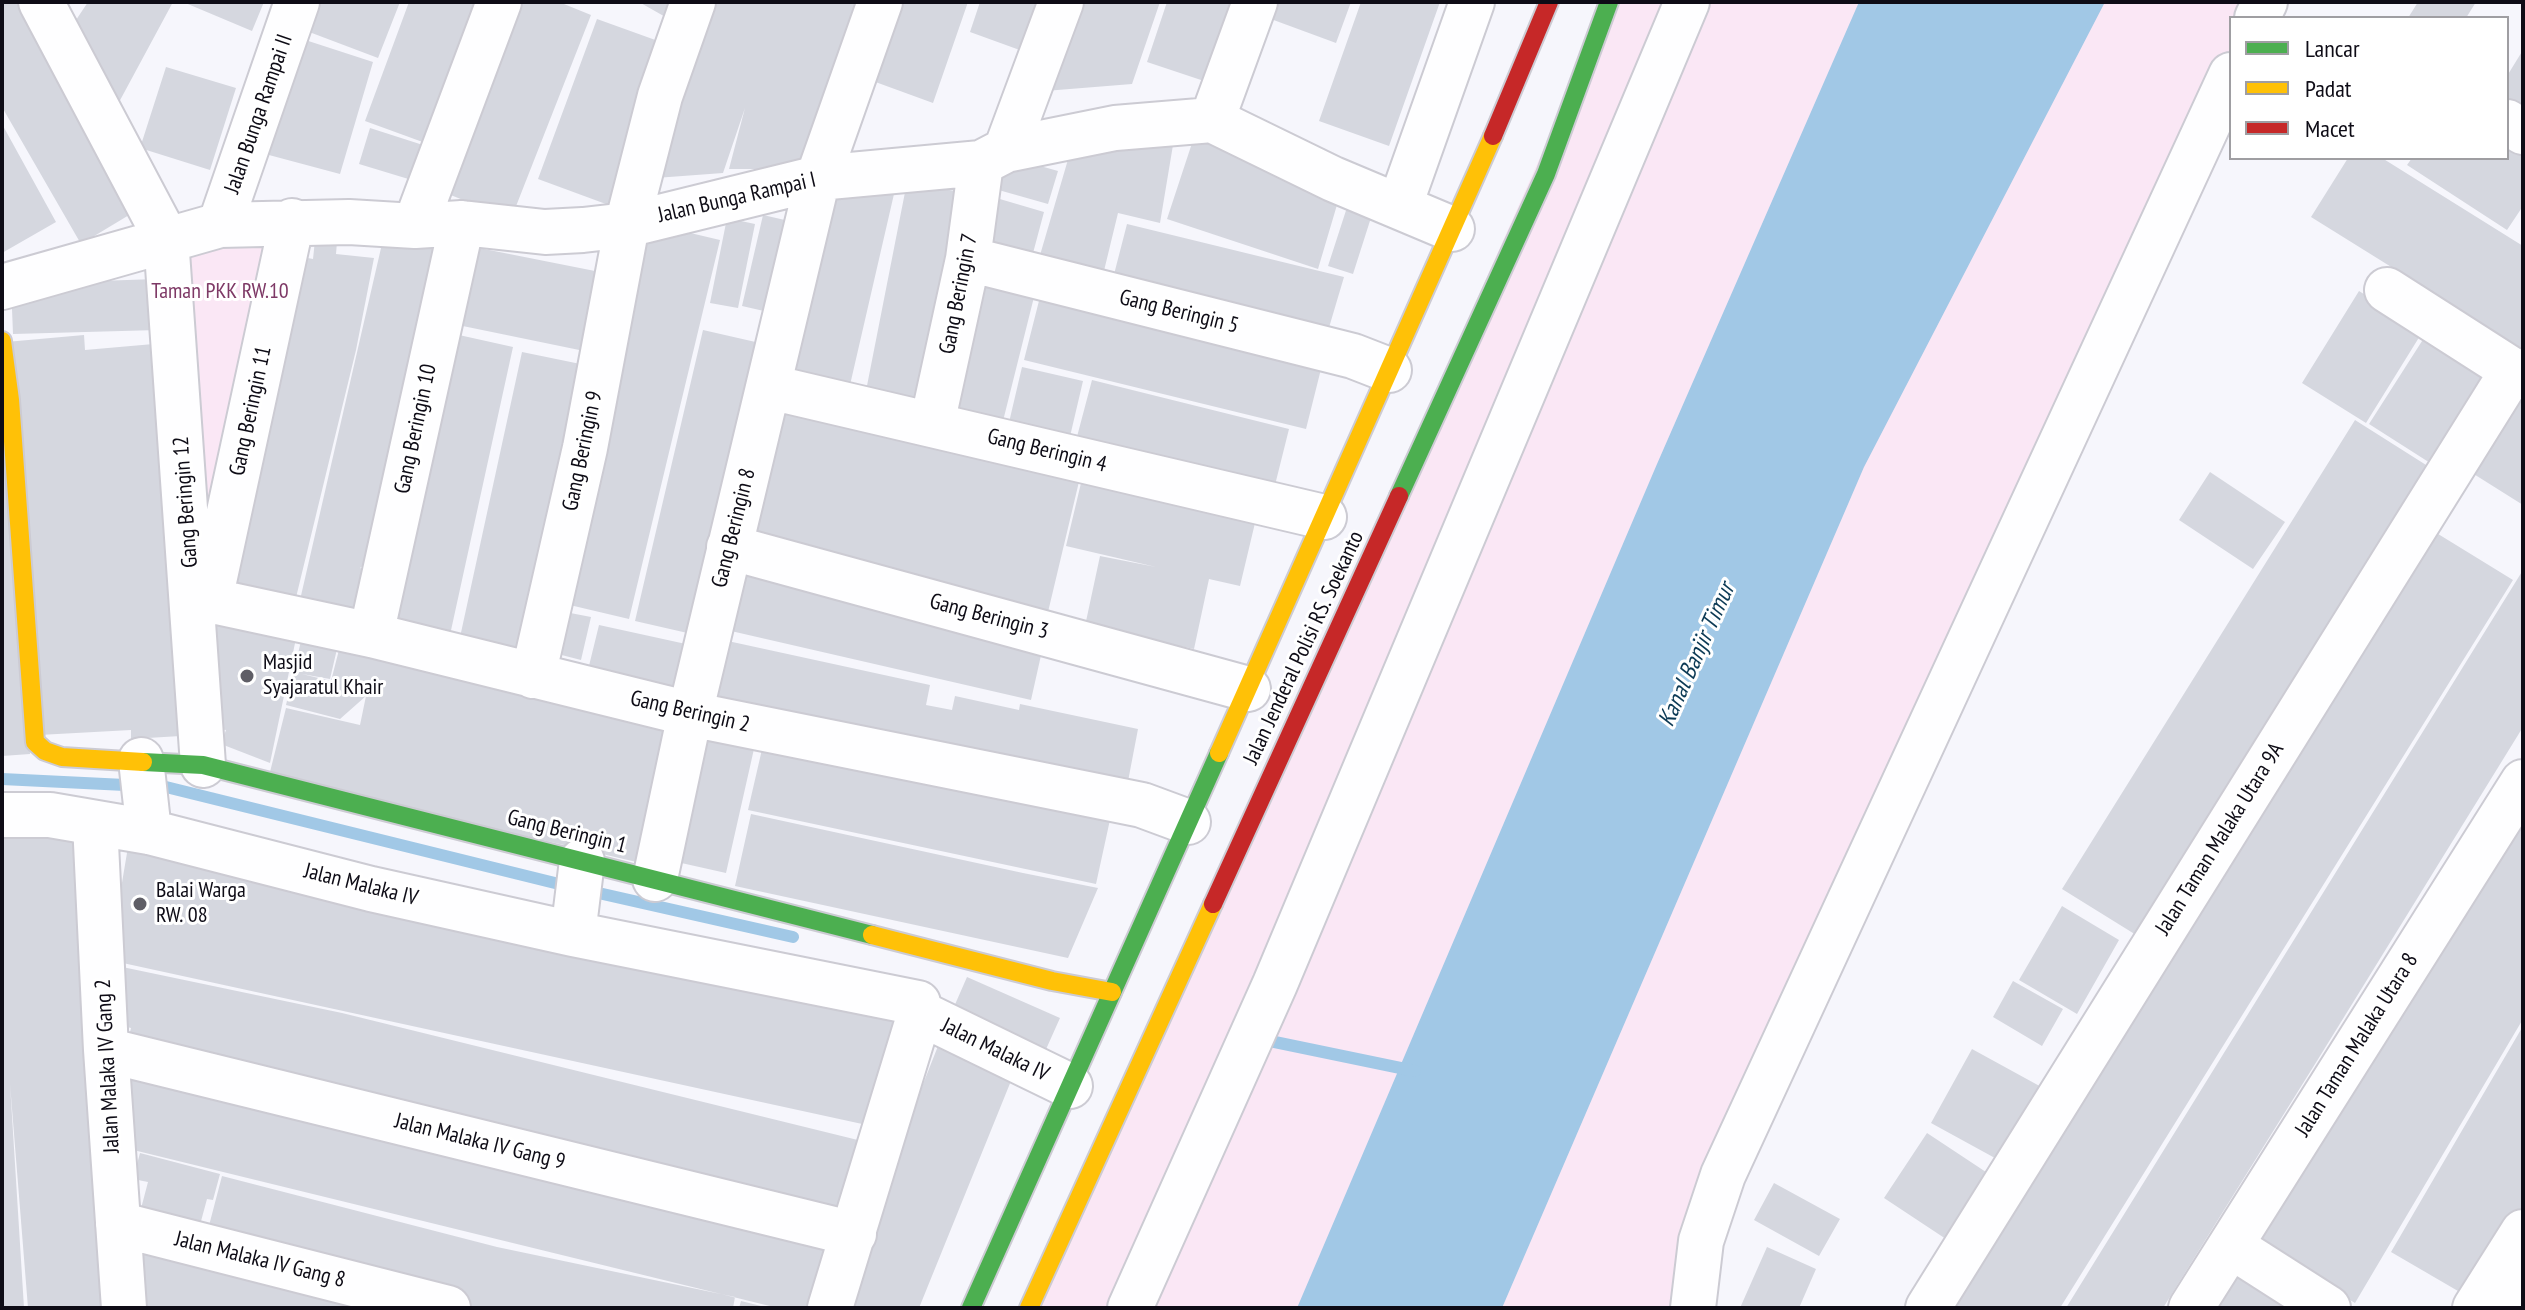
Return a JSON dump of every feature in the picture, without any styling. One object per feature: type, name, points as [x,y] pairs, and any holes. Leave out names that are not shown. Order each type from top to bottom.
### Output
[{"type":"main road","name":"Jalan Jenderal Polisi RS. Soekanto","points":[[971,1308],[1389,370],[1459,232],[1549,2]]},
{"type":"main road","name":"Jalan Jenderal Polisi RS. Soekanto","points":[[1029,1308],[1503,250],[1546,174],[1609,2]]},
{"type":"main road","name":"Gang Beringin 1","points":[[2,341],[10,400],[32,716],[35,742],[45,751],[145,794],[203,765],[582,868],[655,879],[1052,981],[1112,992]]},
{"type":"street","name":"Jalan Bunga Rampai II","points":[[220,225],[297,2]]},
{"type":"street","points":[[415,226],[499,2]]},
{"type":"street","name":"Gang Beringin 9","points":[[533,676],[585,448],[627,225],[660,96],[693,2]]},
{"type":"street","name":"Gang Beringin 8","points":[[655,879],[690,714],[818,178],[880,2]]},
{"type":"street","name":"Gang Beringin 7","points":[[932,424],[993,157],[1061,2]]},
{"type":"street","points":[[1255,2],[1212,120],[1333,179],[1459,232]]},
{"type":"street","points":[[1400,205],[1472,2]]},
{"type":"street","points":[[1130,1308],[1275,984],[1687,2]]},
{"type":"street","points":[[58,12],[166,238]]},
{"type":"street","points":[[1693,1308],[1701,1241],[1723,1175],[2229,79]]},
{"type":"street","name":"Jalan Bunga Rampai I","points":[[2,287],[220,225],[292,221],[415,226],[462,223],[545,232],[627,225],[818,178],[993,157],[1115,128],[1212,120]]},
{"type":"street","name":"Gang Beringin 11","points":[[202,598],[292,221]]},
{"type":"street","name":"Gang Beringin 10","points":[[371,635],[462,223]]},
{"type":"street","name":"Gang Beringin 12","points":[[166,238],[202,598],[203,765]]},
{"type":"street","name":"Gang Beringin 5","points":[[968,259],[1353,356],[1389,370]]},
{"type":"street","points":[[2387,290],[2518,374]]},
{"type":"street","name":"Jalan Taman Malaka Utara 9A","points":[[1928,1308],[2518,374]]},
{"type":"street","name":"Gang Beringin 4","points":[[770,387],[1324,517]]},
{"type":"street","name":"Gang Beringin 3","points":[[729,547],[1248,689]]},
{"type":"street","name":"Gang Beringin 2","points":[[202,598],[371,635],[690,714],[1142,805],[1188,822]]},
{"type":"street","name":"Jalan Taman Malaka Utara 8","points":[[2191,1308],[2239,1252],[2523,782]]},
{"type":"street","name":"Jalan Malaka IV","points":[[2,815],[50,815],[95,823],[145,794],[371,889],[909,1000],[922,1007],[830,1308]]},
{"type":"street","name":"Jalan Malaka IV Gang 2","points":[[95,823],[106,1050],[124,1308]]},
{"type":"street","points":[[574,930],[582,868]]},
{"type":"street","name":"Jalan Malaka IV","points":[[920,1013],[1070,1086]]},
{"type":"street","name":"Jalan Malaka IV Gang 9","points":[[106,1050],[854,1234]]},
{"type":"street","name":"Jalan Malaka IV Gang 8","points":[[118,1224],[448,1308]]},
{"type":"street","points":[[2497,1297],[2523,1232]]},
{"type":"street","points":[[2239,1252],[2328,1308]]},
{"type":"green space","points":[[1609,2],[2265,2],[2258,16],[2229,16],[2229,79],[1766,1083],[1693,1308],[1029,1308]]},
{"type":"green space","name":"Taman PKK RW.10","points":[[274,236],[205,560],[176,257]]},
{"type":"water","name":"Kanal Banjir Timur","points":[[1859,2],[2105,2],[1864,467],[1502,1308],[1297,1308],[1657,464]]},
{"type":"building","points":[[2,2],[28,2],[144,206],[81,244],[2,107]]},
{"type":"building","points":[[88,2],[173,2],[111,117],[66,35]]},
{"type":"building","points":[[183,2],[264,2],[252,31]]},
{"type":"building","points":[[306,2],[400,2],[378,58],[296,27]]},
{"type":"building","points":[[409,2],[493,2],[439,148],[365,121]]},
{"type":"building","points":[[512,2],[559,2],[591,15],[511,219],[438,190]]},
{"type":"building","points":[[639,2],[684,2],[676,23]]},
{"type":"building","points":[[697,2],[868,2],[815,169],[729,169],[745,108],[723,173],[642,179]]},
{"type":"building","points":[[886,2],[968,2],[933,103],[859,76]]},
{"type":"building","points":[[980,2],[1059,2],[1039,57],[970,32]]},
{"type":"building","points":[[1074,2],[1160,2],[1132,84],[1045,91]]},
{"type":"building","points":[[1167,2],[1247,2],[1219,86],[1147,62]]},
{"type":"building","points":[[1265,2],[1351,2],[1336,43],[1260,15]]},
{"type":"building","points":[[1361,2],[1440,2],[1389,146],[1319,121]]},
{"type":"building","points":[[2418,2],[2476,2],[2467,16],[2409,16]]},
{"type":"building","points":[[597,19],[672,46],[614,207],[538,179]]},
{"type":"building","points":[[293,36],[373,62],[340,174],[254,151]]},
{"type":"building","points":[[2523,50],[2523,122],[2509,113],[2509,73]]},
{"type":"building","points":[[166,67],[236,88],[210,170],[140,148]]},
{"type":"building","points":[[2,124],[56,222],[2,253]]},
{"type":"building","points":[[370,128],[426,146],[415,181],[359,164]]},
{"type":"building","points":[[1175,133],[1160,223],[1118,213],[1102,279],[1038,262],[1074,139]]},
{"type":"building","points":[[1195,134],[1342,188],[1318,269],[1167,219]]},
{"type":"building","points":[[2509,138],[2523,147],[2523,206],[2507,230],[2407,165],[2411,160],[2509,160]]},
{"type":"building","points":[[1005,156],[1058,171],[1048,204],[995,189]]},
{"type":"building","points":[[2347,160],[2385,160],[2523,246],[2523,349],[2311,217]]},
{"type":"building","points":[[834,180],[894,194],[847,398],[787,385]]},
{"type":"building","points":[[907,182],[971,194],[928,413],[864,401]]},
{"type":"building","points":[[1351,195],[1376,202],[1353,274],[1328,266]]},
{"type":"building","points":[[993,197],[1044,212],[1029,268],[976,253]]},
{"type":"building","points":[[763,215],[798,223],[777,314],[742,306]]},
{"type":"building","points":[[727,218],[755,224],[738,308],[710,303]]},
{"type":"building","points":[[648,223],[720,240],[629,619],[557,602]]},
{"type":"building","points":[[1127,224],[1344,277],[1325,341],[1111,286]]},
{"type":"building","points":[[384,235],[449,250],[378,555],[360,568],[371,571],[360,626],[297,613]]},
{"type":"building","points":[[315,240],[337,242],[336,254],[374,258],[356,350],[292,614],[219,596],[297,256],[313,259]]},
{"type":"building","points":[[469,246],[605,273],[589,352],[453,324]]},
{"type":"building","points":[[978,267],[1038,281],[1000,433],[939,418]]},
{"type":"building","points":[[156,279],[158,330],[13,334],[11,284]]},
{"type":"building","points":[[1043,285],[1325,353],[1306,429],[1024,360]]},
{"type":"building","points":[[2359,291],[2423,331],[2366,423],[2302,383]]},
{"type":"building","points":[[2431,327],[2500,371],[2438,468],[2369,424]]},
{"type":"building","points":[[703,330],[773,346],[705,637],[635,621]]},
{"type":"building","points":[[450,333],[513,347],[448,644],[384,631]]},
{"type":"building","points":[[84,335],[85,350],[165,343],[197,735],[131,739],[131,730],[39,735],[6,342]]},
{"type":"building","points":[[522,352],[595,367],[530,667],[457,651]]},
{"type":"building","points":[[1022,367],[1083,381],[1068,445],[1007,431]]},
{"type":"building","points":[[2,368],[30,754],[2,756]]},
{"type":"building","points":[[1092,380],[1289,429],[1272,497],[1074,448]]},
{"type":"building","points":[[2507,392],[2523,402],[2523,505],[2461,466]]},
{"type":"building","points":[[773,405],[1082,469],[1048,612],[741,540]]},
{"type":"building","points":[[2355,420],[2434,470],[2141,938],[2062,889]]},
{"type":"building","points":[[2210,472],[2285,522],[2253,569],[2179,520]]},
{"type":"building","points":[[1081,483],[1255,523],[1240,586],[1209,579],[1194,649],[1085,626],[1100,556],[1156,567],[1066,546]]},
{"type":"building","points":[[2430,529],[2513,580],[2060,1308],[1947,1308]]},
{"type":"building","points":[[733,561],[1046,633],[1031,700],[718,628]]},
{"type":"building","points":[[2523,570],[2523,727],[2320,1056],[2163,1308],[2066,1308]]},
{"type":"building","points":[[560,611],[591,617],[581,660],[550,652]]},
{"type":"building","name":"Masjid Syajaratul Khair","points":[[203,623],[299,624],[270,763],[221,744],[226,730],[208,727]]},
{"type":"building","points":[[599,625],[695,646],[685,695],[587,674]]},
{"type":"building","points":[[304,628],[340,636],[330,679],[302,674],[331,681],[341,642],[680,717],[645,864],[269,776],[286,708],[360,725],[366,696],[340,719],[286,705]]},
{"type":"building","points":[[714,638],[930,685],[926,705],[952,710],[955,696],[1019,710],[1020,704],[1138,729],[1125,797],[700,707]]},
{"type":"building","points":[[698,727],[756,740],[726,873],[668,860]]},
{"type":"building","points":[[766,732],[1113,806],[1096,884],[748,810]]},
{"type":"building","points":[[2523,797],[2523,1019],[2355,1303],[2258,1246]]},
{"type":"building","points":[[751,814],[1098,888],[1068,958],[735,886]]},
{"type":"building","points":[[83,822],[120,1308],[28,1308],[10,1084],[24,1308],[2,1308],[2,828]]},
{"type":"building","points":[[129,841],[902,1010],[876,1127],[109,960]]},
{"type":"building","points":[[2062,906],[2119,940],[2077,1014],[2019,980]]},
{"type":"building","points":[[108,964],[342,1013],[870,1143],[854,1211],[825,1203],[820,1221],[126,1049],[131,1028],[107,1022]]},
{"type":"building","points":[[967,977],[1060,1018],[1043,1056],[950,1016]]},
{"type":"building","points":[[2013,981],[2063,1009],[2042,1046],[1993,1017]]},
{"type":"building","points":[[2523,1026],[2523,1208],[2470,1298],[2391,1252]]},
{"type":"building","points":[[938,1046],[1013,1076],[919,1308],[835,1308]]},
{"type":"building","points":[[1972,1049],[2045,1089],[2004,1163],[1931,1123]]},
{"type":"building","points":[[116,1061],[829,1240],[810,1308],[778,1308],[117,1146]]},
{"type":"building","points":[[1927,1133],[1992,1176],[1949,1241],[1884,1198]]},
{"type":"building","points":[[140,1153],[220,1174],[213,1200],[207,1199],[197,1236],[138,1220],[148,1182],[133,1179]]},
{"type":"building","points":[[222,1176],[497,1247],[735,1297],[733,1308],[472,1308],[442,1301],[206,1237]]},
{"type":"building","points":[[1774,1183],[1840,1219],[1819,1256],[1754,1220]]},
{"type":"building","points":[[125,1235],[415,1308],[129,1308]]},
{"type":"building","points":[[1767,1247],[1816,1269],[1799,1308],[1740,1308]]},
{"type":"building","points":[[2235,1266],[2304,1308],[2209,1308]]},
{"type":"building","points":[[741,1301],[765,1307],[765,1308],[739,1308]]},
{"type":"waterway","points":[[2,779],[166,787],[563,885],[793,937]]},
{"type":"waterway","points":[[1265,1040],[1415,1071]]},
{"type":"traffic: fast","points":[[1399,496],[1546,174],[1609,2]]},
{"type":"traffic: fast","points":[[971,1308],[1219,753]]},
{"type":"traffic: fast","points":[[143,762],[203,765],[872,935]]},
{"type":"traffic: slow","points":[[1219,753],[1493,136]]},
{"type":"traffic: slow","points":[[2,341],[10,400],[35,742],[45,751],[62,757],[143,762]]},
{"type":"traffic: slow","points":[[1029,1308],[1213,904]]},
{"type":"traffic: slow","points":[[872,935],[1052,981],[1112,992]]},
{"type":"traffic: jam","points":[[1493,136],[1549,2]]},
{"type":"traffic: jam","points":[[1213,904],[1399,496]]},
{"type":"place","name":"Masjid Syajaratul Khair","points":[[247,676]]},
{"type":"place","name":"Balai Warga RW. 08","points":[[140,904]]}]
